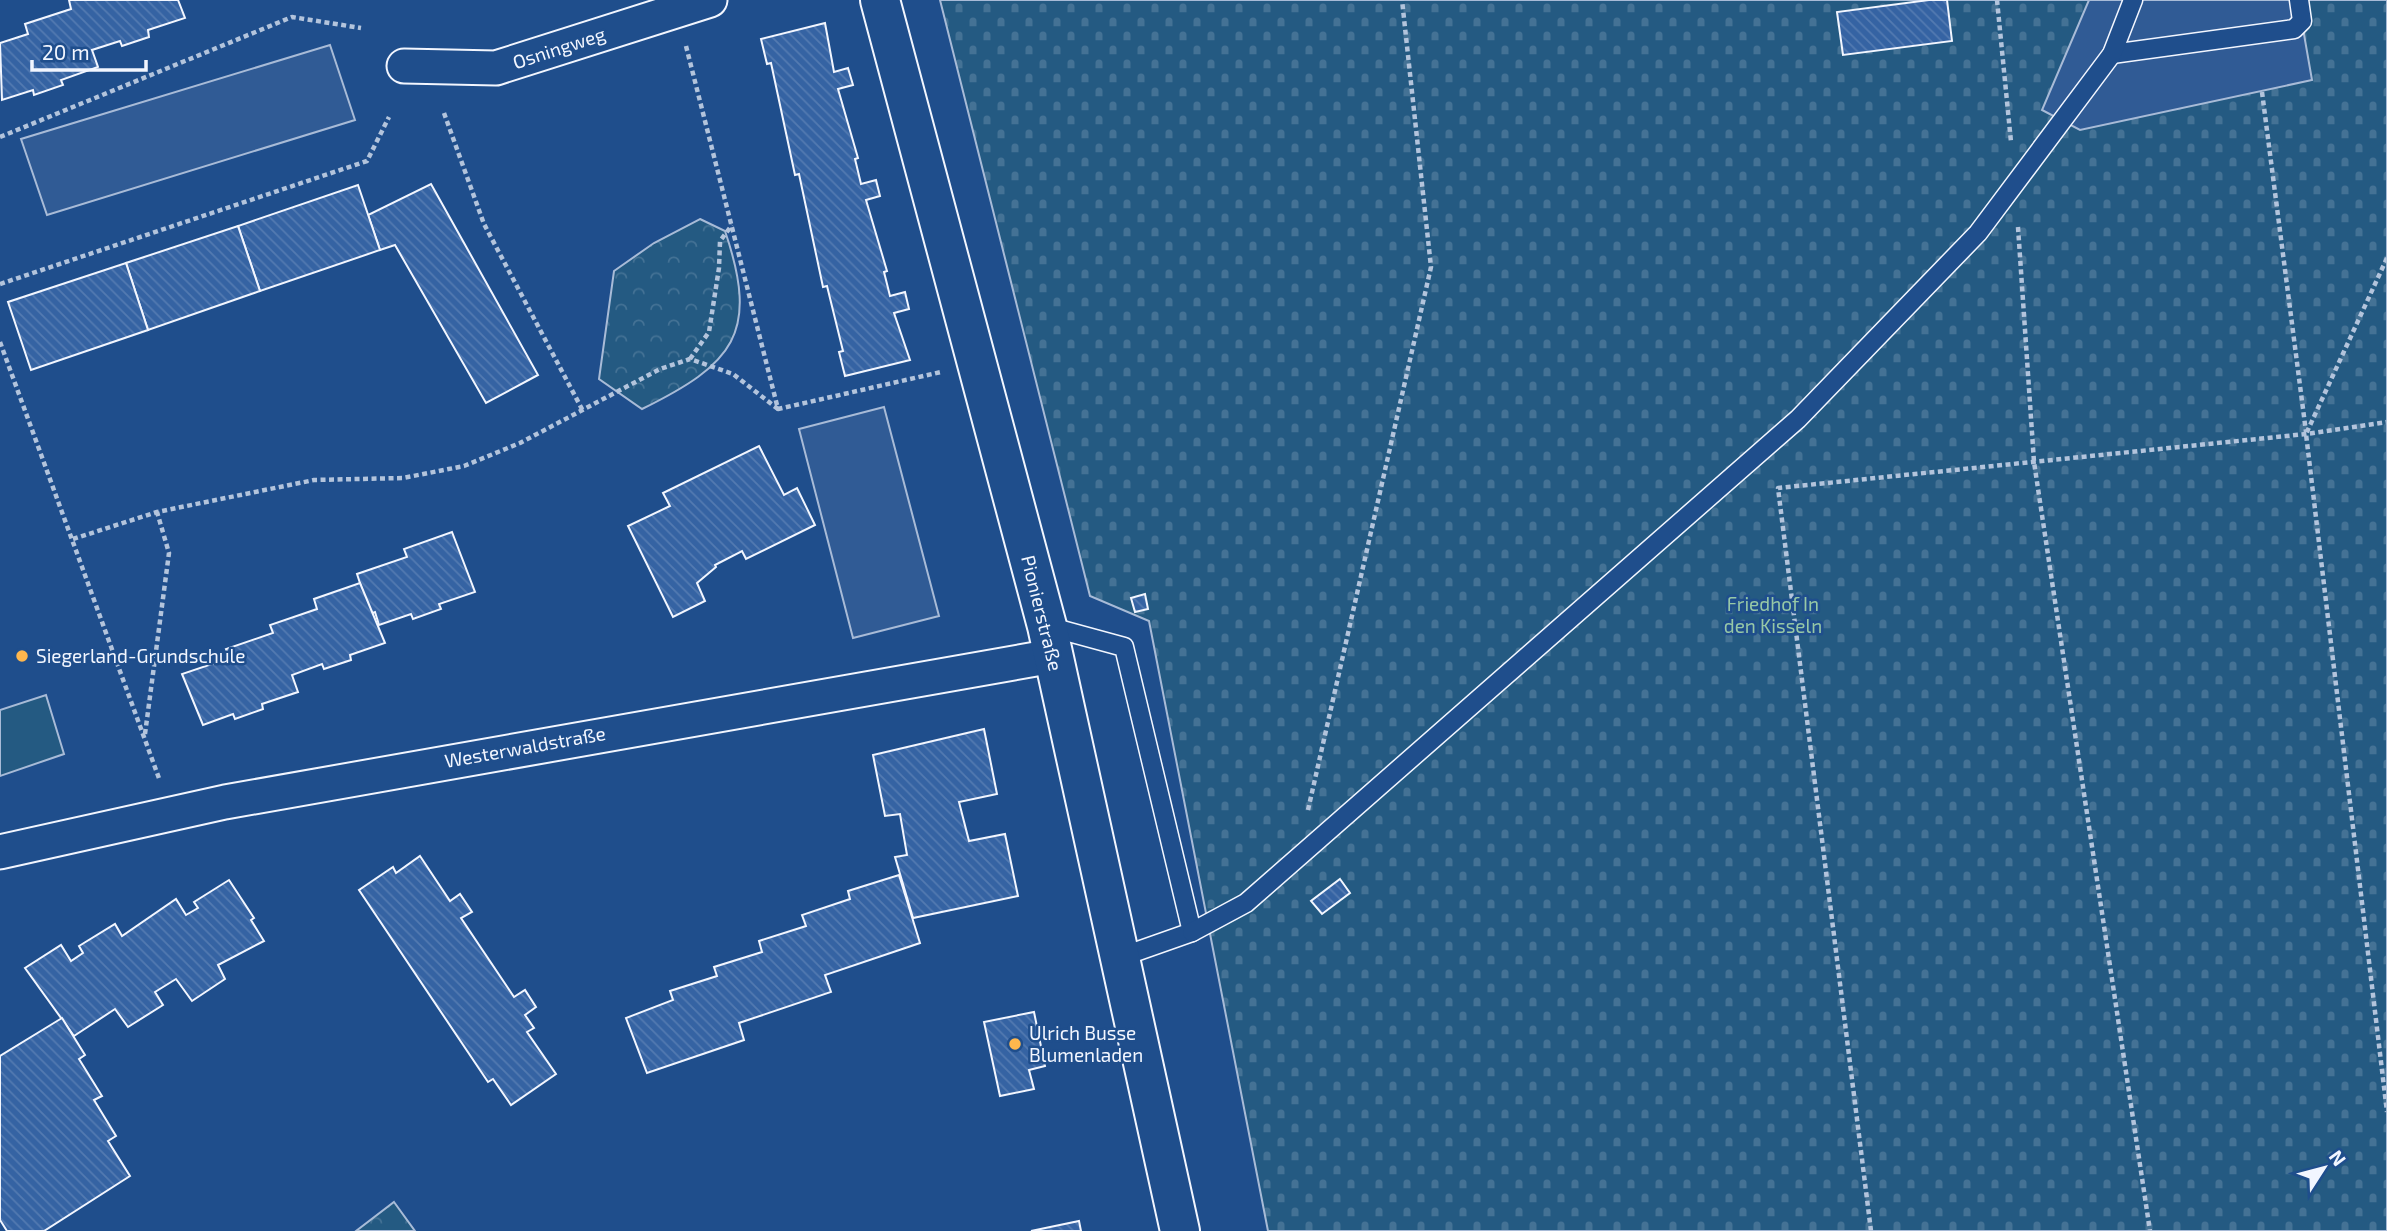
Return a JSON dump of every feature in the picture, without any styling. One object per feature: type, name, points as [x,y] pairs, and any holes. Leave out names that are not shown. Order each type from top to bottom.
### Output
[{"type":"street","name":"Osningweg","points":[[404,66],[496,68],[710,0]]},
{"type":"street","name":"Pionierstraße","points":[[880,0],[1050,641],[1180,1231]]},
{"type":"street","name":"Westerwaldstraße","points":[[0,852],[225,802],[1050,641]]},
{"type":"lane","points":[[1121,957],[1192,932],[1247,903],[1798,419],[1979,233],[2112,54],[2133,0]]},
{"type":"lane","points":[[2112,54],[2294,29],[2302,21],[2299,0]]},
{"type":"lane","points":[[1050,641],[1124,646],[1192,932]]},
{"type":"path","points":[[1297,858],[1432,267],[1402,0]]},
{"type":"path","points":[[1997,0],[2015,186],[2034,462],[2150,1231]]},
{"type":"path","points":[[0,137],[292,18],[361,28]]},
{"type":"path","points":[[684,36],[778,409]]},
{"type":"path","points":[[2262,92],[2387,1112]]},
{"type":"path","points":[[444,113],[484,224],[583,411]]},
{"type":"path","points":[[0,284],[367,162],[389,117]]},
{"type":"path","points":[[74,539],[157,512],[314,480],[403,478],[464,467],[583,411],[660,369],[690,359],[709,332],[719,268],[720,241],[732,225]]},
{"type":"path","points":[[2306,434],[2387,258]]},
{"type":"path","points":[[0,342],[160,781]]},
{"type":"path","points":[[690,359],[733,374],[778,409]]},
{"type":"path","points":[[778,409],[945,371]]},
{"type":"path","points":[[1871,1231],[1778,488],[2306,434],[2387,422]]},
{"type":"path","points":[[145,734],[169,553],[157,512]]},
{"type":"green space","name":"Friedhof In den Kisseln","points":[[940,0],[2387,0],[2387,1231],[1268,1231],[1149,621],[1090,596]]},
{"type":"green space","points":[[700,219],[725,231],[740,296],[738,321],[731,342],[717,360],[698,377],[642,409],[599,379],[614,271],[654,243]]},
{"type":"green space","points":[[46,695],[64,754],[0,776],[0,710]]},
{"type":"green space","points":[[394,1202],[415,1231],[356,1231]]},
{"type":"shaded area","points":[[2089,0],[2298,0],[2312,80],[2080,130],[2042,110]]},
{"type":"shaded area","points":[[330,45],[355,120],[47,215],[21,139]]},
{"type":"shaded area","points":[[884,407],[939,616],[853,638],[799,429]]},
{"type":"building","points":[[69,0],[178,0],[185,18],[148,30],[149,37],[122,46],[120,41],[92,50],[98,67],[61,80],[63,85],[34,95],[33,90],[2,100],[0,43],[28,34],[25,24],[71,9]]},
{"type":"building","points":[[1947,0],[1952,41],[1843,55],[1837,12]]},
{"type":"building","points":[[825,23],[834,72],[848,68],[853,85],[838,89],[858,158],[855,159],[861,184],[876,180],[880,196],[866,200],[887,271],[884,272],[890,296],[905,292],[909,309],[894,313],[910,360],[845,376],[839,352],[843,351],[827,286],[823,287],[799,174],[795,175],[771,63],[767,64],[761,39]]},
{"type":"building","points":[[431,184],[538,375],[486,403],[395,245],[380,250],[368,215]]},
{"type":"building","points":[[358,185],[380,250],[260,291],[238,226]]},
{"type":"building","points":[[238,226],[260,291],[148,330],[126,263]]},
{"type":"building","points":[[126,263],[148,330],[31,370],[8,302]]},
{"type":"building","points":[[759,446],[784,495],[797,488],[815,525],[746,559],[742,551],[715,565],[716,567],[697,583],[705,601],[673,617],[628,526],[670,506],[663,493]]},
{"type":"building","points":[[452,532],[475,592],[439,604],[441,609],[413,619],[411,614],[379,625],[375,612],[370,614],[357,574],[407,557],[404,549]]},
{"type":"building","points":[[360,583],[385,643],[350,655],[351,660],[324,669],[322,664],[292,675],[298,692],[262,704],[263,709],[235,719],[233,714],[203,725],[182,674],[230,658],[226,649],[273,633],[270,625],[317,609],[314,599]]},
{"type":"building","points":[[1145,594],[1148,609],[1135,612],[1131,598]]},
{"type":"building","points":[[984,729],[997,794],[959,802],[969,841],[1005,834],[1018,896],[913,918],[895,857],[907,855],[900,814],[885,816],[873,755]]},
{"type":"building","points":[[420,856],[450,901],[460,894],[472,912],[461,918],[514,997],[525,990],[536,1007],[525,1015],[534,1028],[527,1032],[556,1074],[511,1105],[493,1079],[488,1082],[359,890],[393,867],[396,873]]},
{"type":"building","points":[[899,875],[920,943],[825,975],[831,992],[739,1023],[744,1040],[647,1073],[626,1018],[673,1000],[670,991],[717,976],[714,967],[762,952],[759,941],[806,926],[802,915],[850,899],[848,891]]},
{"type":"building","points":[[1340,879],[1350,893],[1322,914],[1311,901]]},
{"type":"building","points":[[229,880],[254,918],[251,920],[264,941],[218,965],[225,979],[192,1001],[176,979],[155,992],[163,1005],[128,1027],[115,1009],[74,1036],[25,968],[61,945],[71,961],[83,953],[79,946],[115,924],[122,936],[176,899],[186,915],[198,908],[194,902]]},
{"type":"building","name":"Ulrich Busse Blumenladen","points":[[1034,1012],[1045,1066],[1029,1070],[1034,1089],[1000,1096],[984,1022]]},
{"type":"building","points":[[62,1018],[85,1055],[79,1059],[102,1096],[94,1100],[116,1136],[108,1141],[130,1176],[44,1231],[7,1231],[0,1220],[0,1056]]},
{"type":"building","points":[[1079,1221],[1081,1231],[1031,1231]]},
{"type":"place","name":"Siegerland-Grundschule","points":[[22,656]]},
{"type":"place","name":"Ulrich Busse Blumenladen","points":[[1015,1044]]}]
